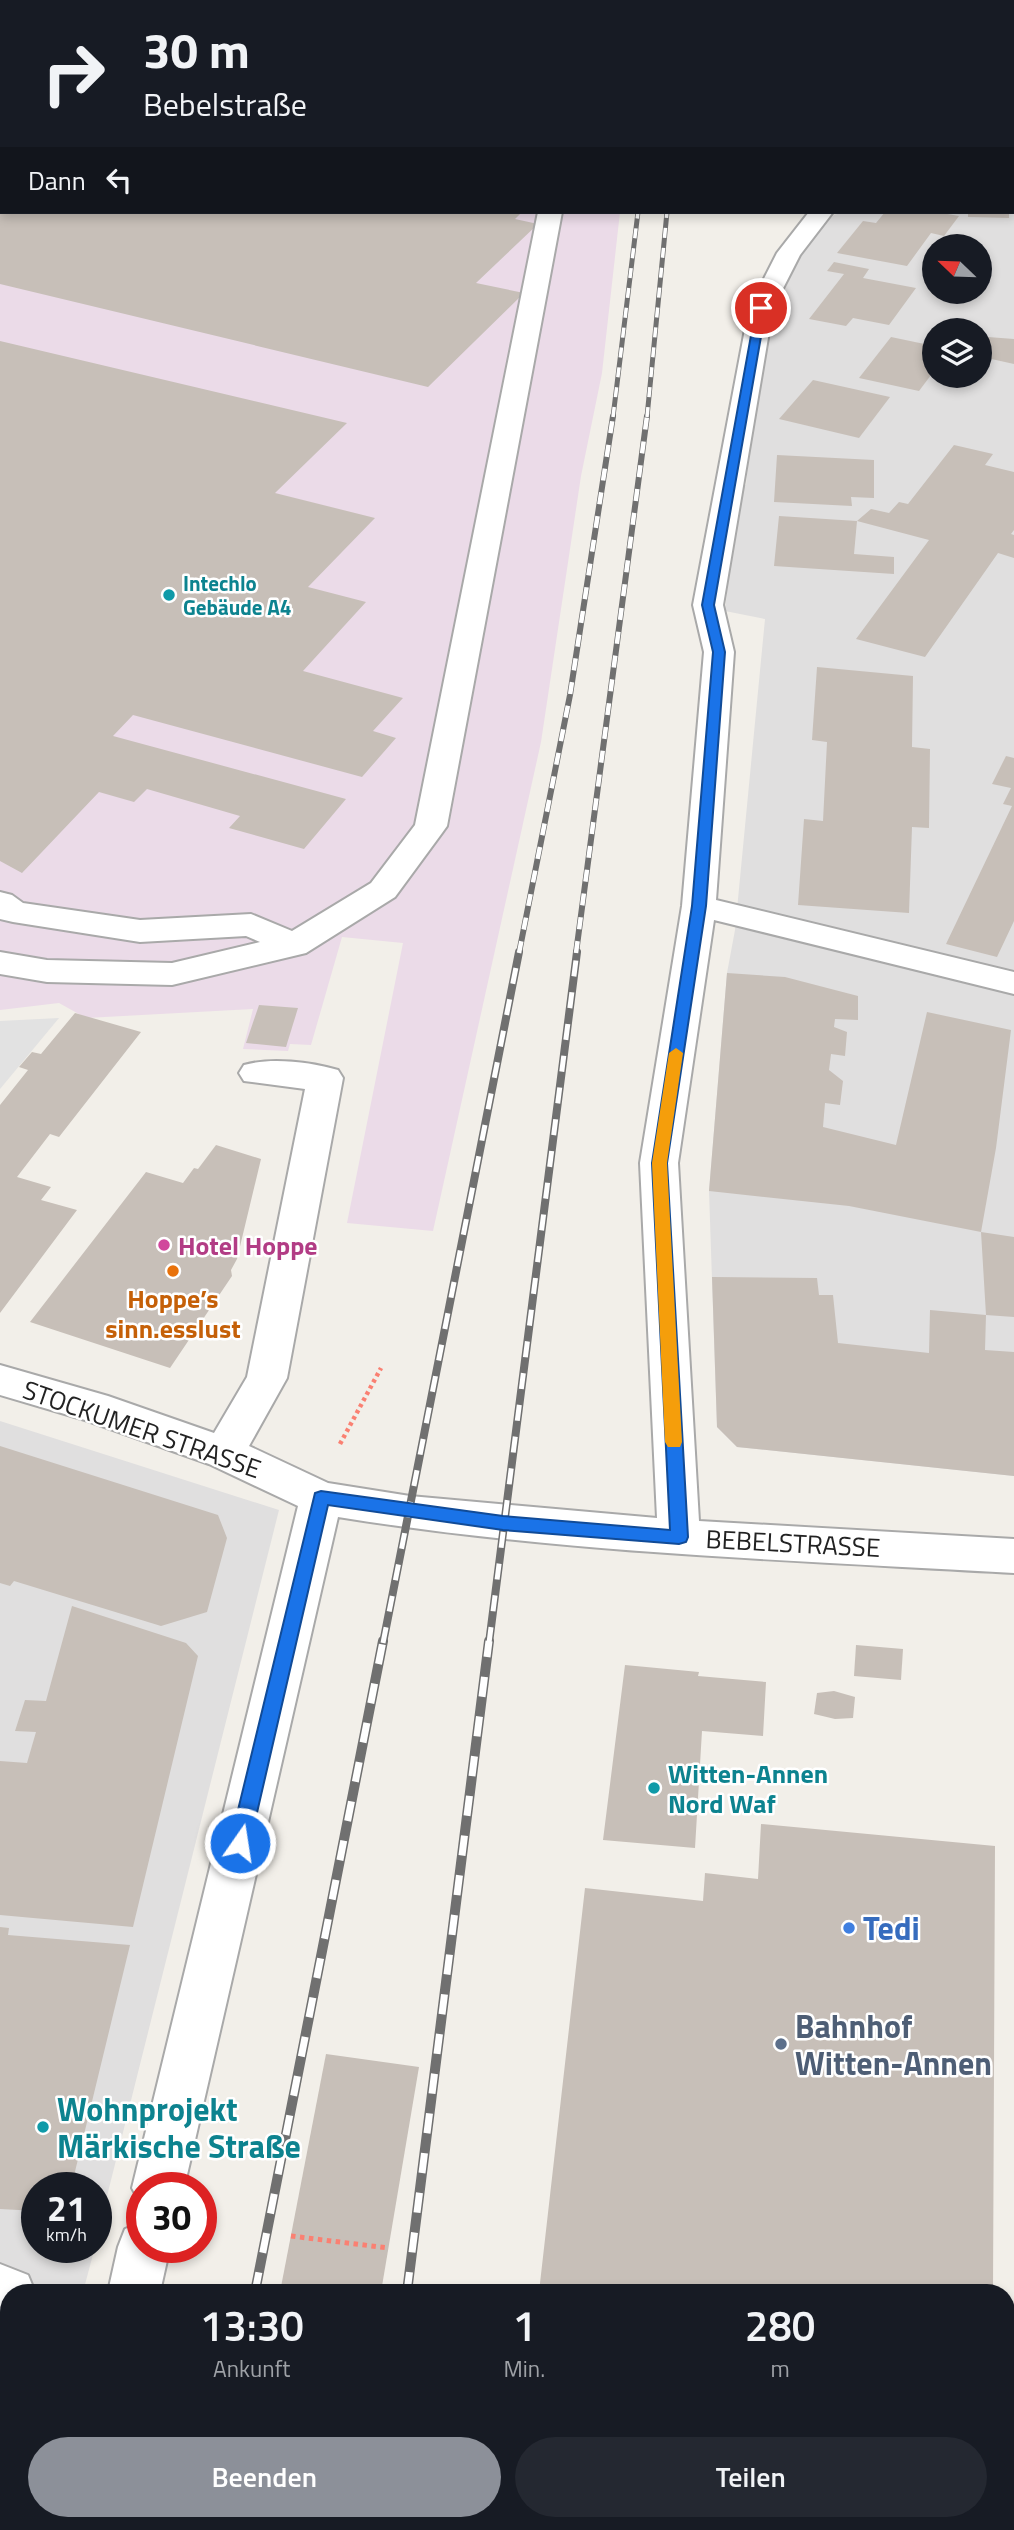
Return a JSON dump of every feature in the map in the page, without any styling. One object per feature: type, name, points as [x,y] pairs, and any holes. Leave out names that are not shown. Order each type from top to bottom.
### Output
[{"type":"street","points":[[0,963],[47,971],[173,974],[294,944],[383,890],[431,826],[550,214]]},
{"type":"street","points":[[679,1537],[659,1163],[699,906],[719,652],[708,605],[761,308],[789,253],[819,214]]},
{"type":"street","points":[[0,901],[13,912],[140,931],[251,925],[294,944]]},
{"type":"street","points":[[699,906],[1014,983]]},
{"type":"street","points":[[224,1452],[267,1378],[326,1077],[257,1073]]},
{"type":"street","name":"STOCKUMER STRASSE","points":[[0,1380],[94,1407],[224,1452],[321,1497]]},
{"type":"street","points":[[162,2172],[321,1497]]},
{"type":"street","name":"BEBELSTRASSE","points":[[321,1497],[503,1523],[679,1537],[824,1543],[1014,1556]]},
{"type":"street","points":[[136,2284],[140,2263]]},
{"type":"path","points":[[343,1436],[381,1367]]},
{"type":"path","points":[[291,2236],[388,2248]]},
{"type":"shaded area","points":[[0,214],[620,214],[602,373],[581,476],[541,742],[433,1231],[347,1223],[403,943],[342,937],[311,1045],[290,1044],[288,1051],[243,1049],[253,1009],[86,1018],[59,1003],[0,1010]]},
{"type":"shaded area","points":[[837,214],[1014,214],[1014,1476],[737,1447],[717,1427],[709,1191],[727,973],[735,930],[765,619],[725,611],[738,484],[746,485],[751,429],[774,312],[810,236]]},
{"type":"shaded area","points":[[59,1018],[0,1089],[0,1021]]},
{"type":"shaded area","points":[[0,1421],[279,1510],[112,2176],[112,2172],[21,2172],[21,2263],[91,2263],[85,2284],[0,2284]]},
{"type":"building","points":[[0,214],[520,214],[515,219],[538,224],[476,283],[524,293],[428,387],[0,284]]},
{"type":"building","points":[[883,214],[959,216],[946,234],[922,234],[922,245],[907,266],[837,253],[863,221],[876,223]]},
{"type":"building","points":[[968,214],[1009,214],[1009,218],[968,217]]},
{"type":"building","points":[[834,262],[869,269],[863,278],[916,288],[889,325],[853,318],[846,326],[809,319],[844,274],[827,271]]},
{"type":"building","points":[[891,337],[922,343],[922,387],[919,391],[859,378]]},
{"type":"building","points":[[992,337],[1014,339],[1014,364],[992,359]]},
{"type":"building","name":"Intechlo Gebäude A4","points":[[0,341],[347,423],[275,493],[375,518],[308,587],[366,602],[303,671],[403,698],[373,731],[396,738],[362,777],[133,715],[113,736],[346,799],[304,849],[229,828],[240,816],[147,789],[134,802],[99,792],[22,873],[0,861]]},
{"type":"building","points":[[813,380],[890,397],[859,438],[779,419]]},
{"type":"building","points":[[954,445],[993,454],[985,465],[1014,472],[1014,530],[1011,534],[1014,535],[1014,558],[998,553],[925,657],[856,639],[929,540],[857,521],[871,509],[889,513],[899,502],[908,504]]},
{"type":"building","points":[[777,455],[874,460],[874,498],[851,497],[852,506],[774,502]]},
{"type":"building","points":[[779,516],[857,521],[854,554],[894,557],[894,574],[774,566]]},
{"type":"building","points":[[817,667],[913,676],[912,747],[930,749],[929,828],[912,827],[909,913],[798,905],[804,819],[823,821],[827,742],[812,740]]},
{"type":"building","points":[[1006,756],[1014,758],[1014,921],[997,957],[946,944],[1012,806],[1003,804],[1011,788],[992,784]]},
{"type":"building","points":[[727,973],[785,977],[858,996],[858,1020],[835,1019],[834,1027],[847,1032],[845,1056],[831,1054],[829,1070],[843,1081],[840,1105],[825,1103],[823,1127],[896,1145],[927,1012],[1011,1030],[996,1148],[981,1232],[849,1206],[709,1191]]},
{"type":"building","points":[[259,1005],[298,1008],[286,1047],[246,1043]]},
{"type":"building","points":[[75,1013],[141,1032],[59,1137],[50,1134],[17,1177],[51,1187],[41,1200],[77,1210],[0,1313],[0,1105],[28,1070],[19,1067],[32,1052],[41,1054]]},
{"type":"building","name":"Hotel Hoppe","points":[[216,1145],[261,1159],[237,1259],[231,1270],[232,1276],[170,1368],[30,1322],[146,1172],[183,1183],[194,1168],[198,1169]]},
{"type":"building","points":[[981,1232],[1014,1237],[1014,1317],[986,1315]]},
{"type":"building","points":[[712,1277],[817,1278],[819,1295],[833,1295],[838,1343],[929,1353],[930,1310],[986,1315],[985,1350],[1014,1352],[1014,1476],[737,1447],[717,1427]]},
{"type":"building","points":[[0,1446],[218,1515],[227,1538],[207,1612],[161,1626],[14,1581],[10,1586],[0,1583]]},
{"type":"building","points":[[72,1606],[186,1643],[198,1656],[133,1927],[0,1915],[0,1761],[27,1763],[36,1732],[15,1731],[25,1700],[46,1701]]},
{"type":"building","points":[[856,1645],[903,1649],[901,1680],[854,1676]]},
{"type":"building","name":"Witten-Annen Nord Waf","points":[[625,1665],[699,1672],[698,1676],[766,1682],[763,1736],[702,1731],[695,1848],[603,1840]]},
{"type":"building","points":[[834,1691],[855,1697],[853,1718],[835,1719],[814,1714],[817,1693]]},
{"type":"building","name":"Bahnhof Witten-Annen","points":[[761,1824],[995,1846],[993,2284],[540,2284],[585,1888],[703,1901],[705,1873],[758,1879]]},
{"type":"building","name":"Wohnprojekt Märkische Straße","points":[[0,1927],[9,1928],[8,1935],[130,1945],[75,2172],[21,2172],[21,2210],[0,2209]]},
{"type":"building","points":[[326,2054],[419,2067],[382,2284],[282,2284]]},
{"type":"railway","points":[[613,417],[638,214]]},
{"type":"railway","points":[[647,417],[667,214]]},
{"type":"railway","points":[[519,953],[570,695],[613,416]]},
{"type":"railway","points":[[576,953],[647,416]]},
{"type":"railway","points":[[383,1643],[519,952]]},
{"type":"railway","points":[[489,1643],[577,952]]},
{"type":"railway","points":[[257,2284],[383,1641]]},
{"type":"railway","points":[[408,2284],[489,1641]]},
{"type":"slow traffic","points":[[674,1442],[659,1163],[676,1053]]},
{"type":"place","name":"Intechlo Gebäude A4","points":[[169,595]]},
{"type":"place","name":"Hotel Hoppe","points":[[164,1245]]},
{"type":"place","name":"Hoppe’s sinn.esslust","points":[[173,1271]]},
{"type":"place","name":"Witten-Annen Nord Waf","points":[[654,1788]]},
{"type":"place","name":"Tedi","points":[[849,1928]]},
{"type":"place","name":"Bahnhof Witten-Annen","points":[[781,2044]]},
{"type":"place","name":"Wohnprojekt Märkische Straße","points":[[43,2127]]},
{"type":"route","points":[[240,1843],[321,1497],[410,1512],[503,1523],[679,1537],[659,1163],[699,906],[719,652],[708,605],[761,308]]}]
